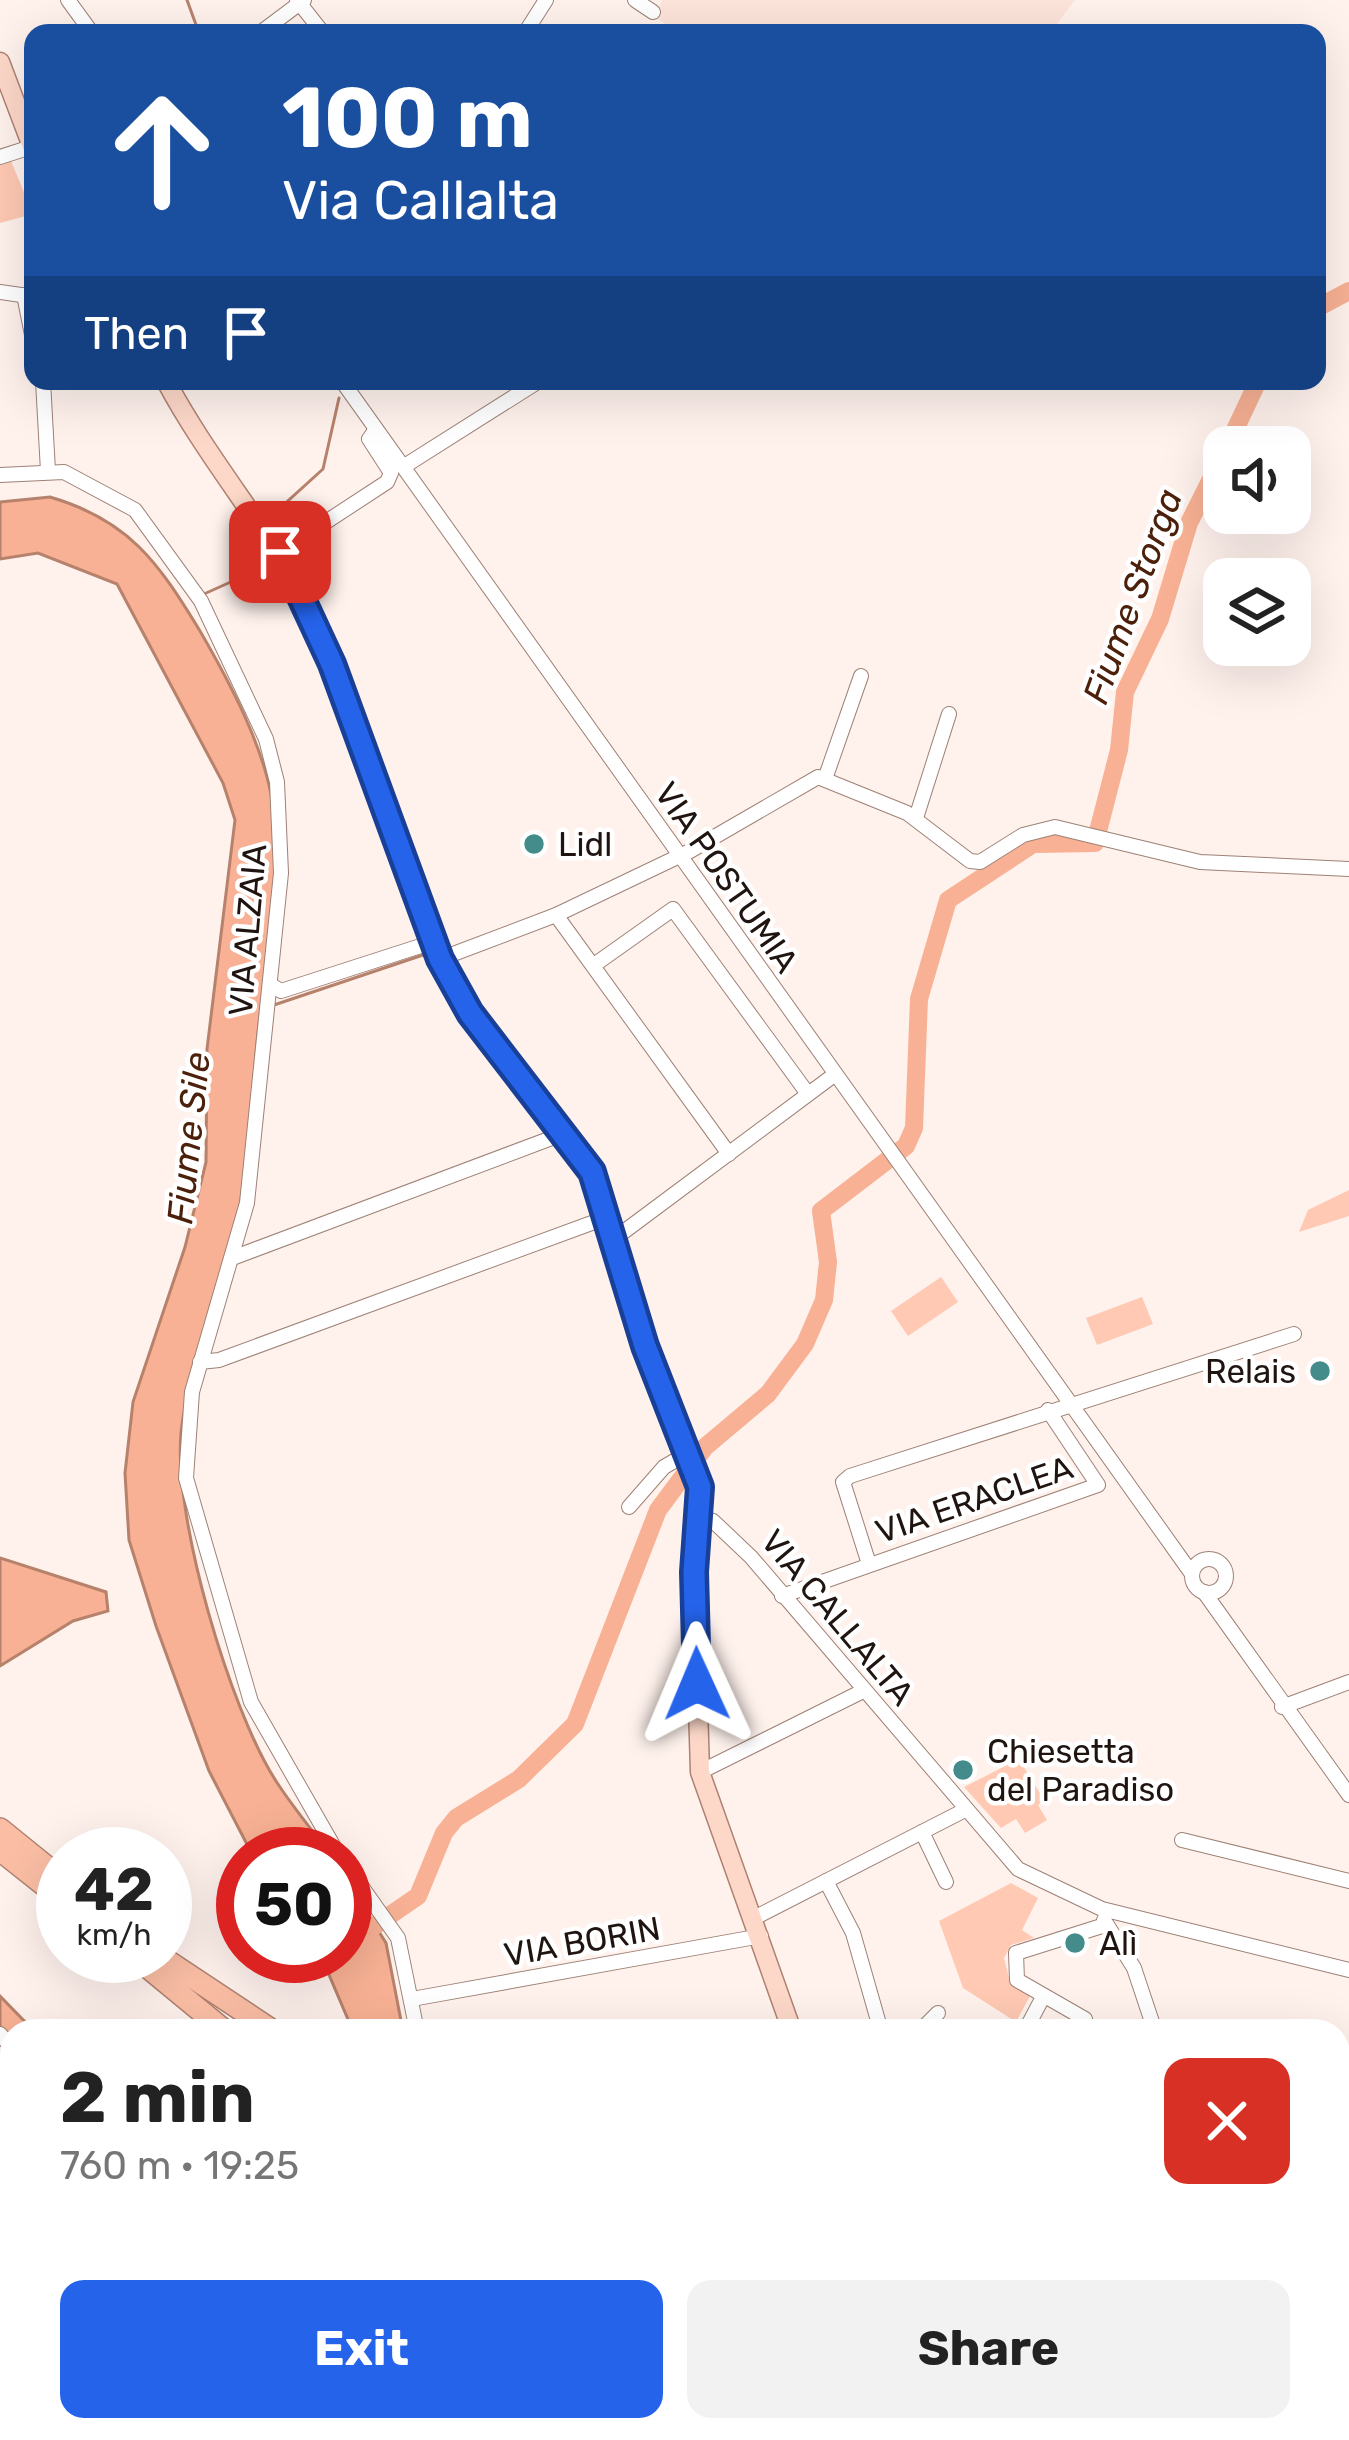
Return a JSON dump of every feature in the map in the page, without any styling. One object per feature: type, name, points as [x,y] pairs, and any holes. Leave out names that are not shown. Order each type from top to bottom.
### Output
[{"type":"highway","points":[[0,1829],[36,1858]]},
{"type":"highway","points":[[0,1850],[36,1879]]},
{"type":"highway","points":[[192,1977],[254,2019]]},
{"type":"highway","points":[[167,1983],[210,2019]]},
{"type":"main road","points":[[0,62],[24,126]]},
{"type":"main road","points":[[171,390],[211,458],[280,552],[332,664],[436,951],[481,1028],[592,1172],[645,1346],[698,1480],[694,1572],[700,1772],[788,2019]]},
{"type":"street","points":[[635,0],[653,12]]},
{"type":"street","points":[[271,24],[300,1]]},
{"type":"street","points":[[44,390],[48,471]]},
{"type":"street","name":"VIA POSTUMIA","points":[[349,390],[1192,1574],[1235,1642],[1346,1786]]},
{"type":"street","points":[[403,467],[525,390]]},
{"type":"street","points":[[280,552],[387,482],[391,473],[369,439],[376,428]]},
{"type":"street","name":"VIA ALZAIA","points":[[0,475],[48,471],[88,481],[134,510],[198,596],[266,739],[278,782],[283,829],[272,985],[248,1204],[200,1362],[185,1450],[197,1530],[250,1702],[322,1827]]},
{"type":"street","points":[[272,985],[281,991],[556,915],[678,855],[814,780],[861,676]]},
{"type":"street","points":[[916,818],[949,714]]},
{"type":"street","points":[[814,780],[916,818],[950,850],[980,862],[1042,829],[1088,831],[1216,864],[1349,869]]},
{"type":"street","points":[[595,965],[673,909],[808,1094]]},
{"type":"street","points":[[556,915],[728,1154]]},
{"type":"street","points":[[614,1238],[834,1075]]},
{"type":"street","points":[[235,1257],[565,1133]]},
{"type":"street","points":[[200,1362],[219,1360],[608,1217]]},
{"type":"street","points":[[869,1564],[846,1478],[1294,1334]]},
{"type":"street","name":"VIA ERACLEA","points":[[782,1596],[1098,1485],[1048,1410]]},
{"type":"street","points":[[629,1507],[664,1467],[688,1454]]},
{"type":"street","name":"VIA CALLALTA","points":[[699,1516],[722,1528],[1018,1869],[1104,1917],[1349,1970]]},
{"type":"street","name":"VIA POSTUMIA","points":[[1161,1535],[1202,1560],[1223,1566],[1235,1642]]},
{"type":"street","points":[[1192,1574],[1202,1560]]},
{"type":"street","points":[[1204,1592],[1224,1584]]},
{"type":"street","points":[[1282,1707],[1349,1682]]},
{"type":"street","points":[[700,1772],[861,1692]]},
{"type":"street","name":"VIA BORIN","points":[[412,1999],[758,1927],[826,1881],[963,1811]]},
{"type":"street","points":[[922,1832],[946,1882]]},
{"type":"street","points":[[1182,1840],[1349,1881]]},
{"type":"street","points":[[826,1881],[853,1933],[878,2019]]},
{"type":"street","points":[[372,1899],[398,1938],[415,2019]]},
{"type":"street","points":[[1085,2019],[1017,1980],[1016,1954],[1104,1917],[1134,1968],[1151,2019]]},
{"type":"street","points":[[1031,2019],[1042,1997]]},
{"type":"street","points":[[932,2019],[938,2013]]},
{"type":"shaded area","points":[[663,0],[1075,0],[1057,24],[666,24],[653,16]]},
{"type":"shaded area","points":[[11,161],[24,192],[24,216],[0,223],[0,164]]},
{"type":"shaded area","points":[[50,497],[101,518],[139,547],[185,606],[223,671],[269,784],[275,834],[274,891],[246,1163],[233,1240],[184,1410],[181,1469],[195,1561],[224,1662],[258,1749],[309,1827],[238,1827],[209,1771],[129,1540],[125,1473],[133,1402],[185,1247],[206,1162],[207,1049],[235,820],[223,783],[117,584],[38,553],[0,559],[0,502]]},
{"type":"shaded area","points":[[1349,1190],[1349,1216],[1299,1232],[1308,1210]]},
{"type":"shaded area","points":[[941,1277],[958,1302],[908,1336],[891,1311]]},
{"type":"shaded area","points":[[1142,1297],[1153,1324],[1097,1345],[1086,1318]]},
{"type":"shaded area","points":[[0,1558],[106,1592],[108,1611],[73,1621],[0,1666]]},
{"type":"shaded area","points":[[1019,1759],[1044,1800],[1038,1805],[1047,1820],[1025,1833],[1016,1819],[1001,1828],[964,1787]]},
{"type":"shaded area","points":[[1011,1883],[1038,1898],[1022,1930],[1034,1938],[1011,1945],[1004,1958],[1010,1982],[1030,1996],[1018,2019],[963,1988],[939,1921]]},
{"type":"shaded area","points":[[372,1920],[386,1943],[401,2019],[348,2019],[333,1983],[372,1983]]},
{"type":"shaded area","points":[[0,1996],[22,2019],[0,2019]]},
{"type":"waterway","points":[[187,0],[196,24]]},
{"type":"waterway","name":"Fiume Storga","points":[[1326,303],[1349,291]]},
{"type":"waterway","name":"Fiume Storga","points":[[1237,426],[1254,390]]},
{"type":"waterway","points":[[268,519],[323,469],[339,398]]},
{"type":"waterway","name":"Fiume Storga","points":[[372,1928],[418,1896],[444,1833],[456,1818],[519,1779],[575,1724],[658,1510],[705,1447],[768,1394],[805,1344],[824,1300],[828,1262],[821,1211],[906,1146],[914,1128],[919,999],[948,900],[1033,844],[1095,843],[1119,750],[1125,692],[1160,619],[1189,523],[1203,495]]},
{"type":"waterway","points":[[204,594],[244,576],[264,553]]},
{"type":"waterway","points":[[271,1006],[423,955]]},
{"type":"place","name":"Lidl","points":[[534,844]]},
{"type":"place","name":"Relais","points":[[1320,1371]]},
{"type":"place","name":"Chiesetta del Paradiso","points":[[963,1770]]},
{"type":"place","name":"Alì","points":[[1075,1943]]},
{"type":"route","points":[[280,552],[332,664],[440,959],[470,1013],[592,1172],[645,1346],[700,1487],[694,1572],[697,1684]]},
{"type":"water label","name":"Fiume Sile","points":[[188,1138]]}]
